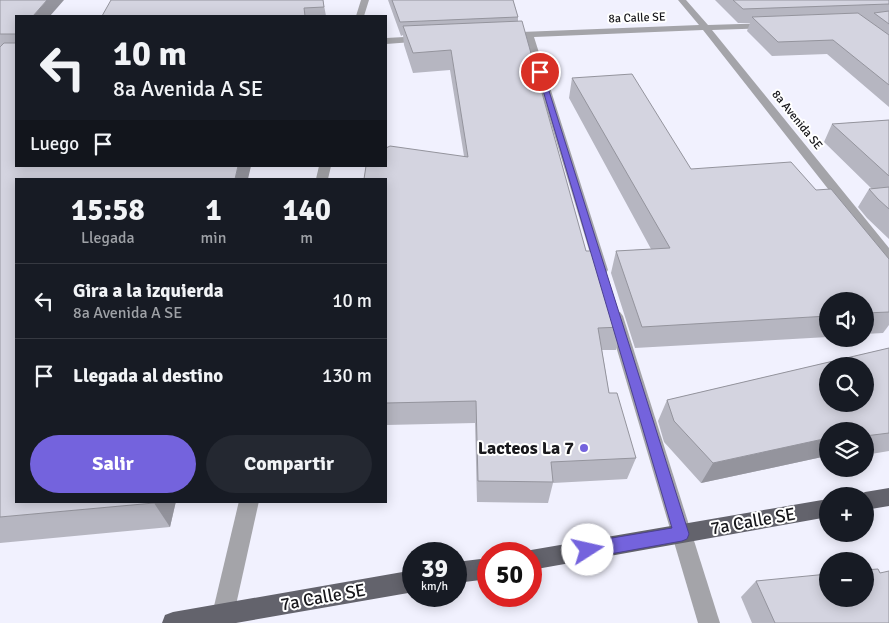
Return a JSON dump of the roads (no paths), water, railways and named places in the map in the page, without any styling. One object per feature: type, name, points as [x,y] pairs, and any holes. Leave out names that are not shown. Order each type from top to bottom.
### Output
[{"type":"main road","points":[[874,500],[889,497]]},
{"type":"main road","name":"7a Calle SE","points":[[542,558],[819,510]]},
{"type":"main road","name":"7a Calle SE","points":[[172,623],[222,619],[402,583]]},
{"type":"street","points":[[360,15],[365,0]]},
{"type":"street","name":"8a Avenida SE","points":[[682,0],[889,257]]},
{"type":"street","name":"8a Calle SE","points":[[510,36],[774,25]]},
{"type":"street","points":[[528,35],[710,623]]},
{"type":"street","points":[[387,41],[434,39]]},
{"type":"street","points":[[222,619],[249,503]]},
{"type":"place","name":"Lacteos La 7","points":[[584,448]]}]
